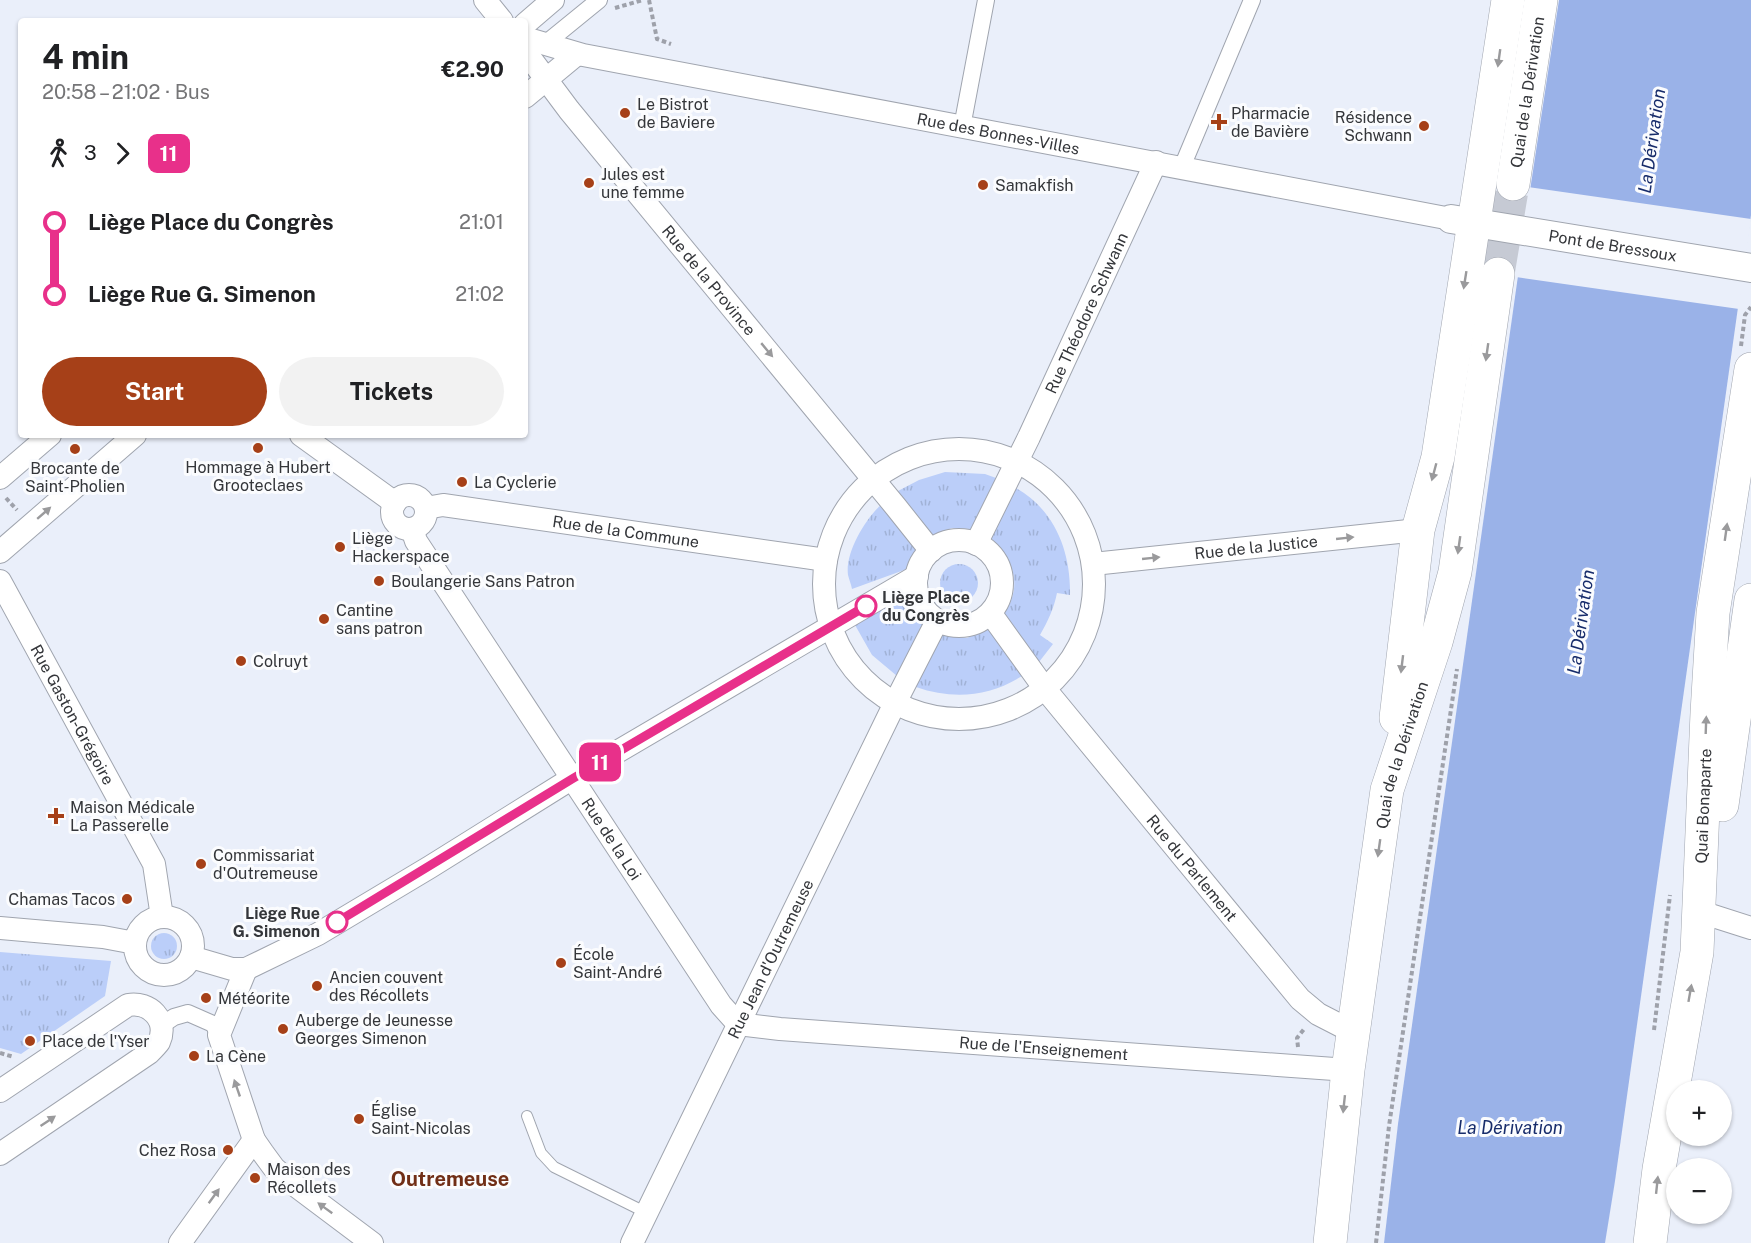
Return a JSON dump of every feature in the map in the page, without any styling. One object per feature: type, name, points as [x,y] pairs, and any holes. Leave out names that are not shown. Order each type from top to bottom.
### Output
[{"type":"main road","points":[[1388,790],[1418,530],[1438,457],[1462,220],[1508,0]]},
{"type":"main road","name":"Quai de la Dérivation","points":[[1513,184],[1541,0]]},
{"type":"main road","name":"Quai de la Dérivation","points":[[1330,1243],[1348,1070],[1388,790],[1436,642],[1455,572],[1498,273]]},
{"type":"main road","name":"Quai Bonaparte","points":[[1650,1243],[1659,1169],[1697,952],[1713,613],[1751,369]]},
{"type":"main road","points":[[1697,952],[1707,914],[1751,600]]},
{"type":"street","points":[[485,0],[500,18]]},
{"type":"street","points":[[528,21],[553,0]]},
{"type":"street","points":[[532,44],[599,0]]},
{"type":"street","points":[[962,127],[986,0]]},
{"type":"street","points":[[1182,167],[1252,0]]},
{"type":"street","name":"Rue des Bonnes-Villes","points":[[532,44],[1462,220]]},
{"type":"street","name":"Rue de la Province","points":[[532,44],[546,80],[569,110],[931,551]]},
{"type":"street","points":[[528,95],[577,54]]},
{"type":"street","name":"Rue Théodore Schwann","points":[[976,544],[1017,462],[1156,162]]},
{"type":"street","name":"Pont de Bressoux","points":[[1462,220],[1748,268]]},
{"type":"street","points":[[0,478],[47,438]]},
{"type":"street","points":[[0,552],[132,438]]},
{"type":"street","points":[[305,438],[395,503],[400,497],[412,495],[423,503],[426,508],[423,522],[412,529]]},
{"type":"street","points":[[942,448],[990,451],[1017,462],[1033,470],[1064,498],[1086,535],[1093,564],[1094,597],[1083,638],[1060,674],[1045,689],[1008,710],[988,716],[945,719],[924,715],[895,703],[868,685],[854,670],[842,652],[831,627],[823,592],[826,560],[835,529],[845,511],[873,479],[910,458],[942,448]]},
{"type":"street","name":"Rue de la Loi","points":[[395,503],[392,512],[395,523],[405,529],[412,529],[416,541],[572,779],[721,1005],[738,1024]]},
{"type":"street","name":"Rue de la Commune","points":[[426,508],[443,505],[826,560]]},
{"type":"street","name":"Rue de la Justice","points":[[1093,564],[1418,530]]},
{"type":"street","points":[[954,540],[976,544],[984,547],[995,558],[1001,572],[1003,587],[999,602],[991,614],[979,622],[965,626],[951,626],[938,621],[926,612],[919,599],[916,584],[918,568],[926,555],[939,545],[954,540]]},
{"type":"street","points":[[191,957],[232,969],[246,969],[318,934],[572,779],[917,576]]},
{"type":"street","name":"Rue Gaston-Grégoire","points":[[0,581],[154,864],[162,917]]},
{"type":"street","name":"Rue du Parlement","points":[[991,614],[1045,689],[1300,999],[1318,1014],[1353,1032]]},
{"type":"street","name":"Rue Jean d'Outremeuse","points":[[632,1243],[895,703],[938,621]]},
{"type":"street","points":[[1707,914],[1751,928]]},
{"type":"street","points":[[162,917],[173,918],[184,924],[191,934],[193,945],[191,957],[185,966],[166,975],[155,974],[146,969],[140,962],[135,943],[141,928],[154,918],[162,917]]},
{"type":"street","points":[[0,928],[103,937],[135,943]]},
{"type":"street","points":[[219,1035],[246,969]]},
{"type":"street","points":[[143,1005],[155,974]]},
{"type":"street","points":[[0,1091],[128,1005],[143,1005],[157,1015],[162,1025],[159,1041],[149,1053],[0,1154]]},
{"type":"street","points":[[162,1025],[174,1017],[188,1013],[213,1024],[219,1035],[255,1140],[274,1168],[360,1239]]},
{"type":"street","name":"Rue de l'Enseignement","points":[[738,1024],[803,1031],[1348,1070]]},
{"type":"street","points":[[180,1243],[255,1140]]},
{"type":"lane","points":[[527,1116],[541,1153],[554,1167],[647,1213]]},
{"type":"path","points":[[649,0],[657,39],[671,44]]},
{"type":"path","points":[[1376,1243],[1389,1126],[1457,667]]},
{"type":"path","points":[[1300,1066],[1297,1038],[1318,1014]]},
{"type":"green space","points":[[945,472],[985,474],[996,478],[971,529],[952,528],[932,535],[898,491],[919,480]]},
{"type":"green space","points":[[1016,488],[1030,497],[1050,520],[1064,548],[1070,579],[1070,595],[1057,593],[1040,635],[1053,644],[1039,662],[1004,614],[1013,593],[1013,574],[1005,555],[991,538]]},
{"type":"green space","points":[[881,505],[916,550],[907,569],[852,589],[848,566],[853,547],[869,519]]},
{"type":"green space","points":[[959,564],[973,569],[978,583],[973,597],[959,602],[945,597],[940,583],[945,569]]},
{"type":"green space","points":[[906,595],[912,611],[923,624],[897,676],[872,655],[855,625]]},
{"type":"green space","points":[[989,629],[1022,676],[997,688],[971,694],[944,694],[916,687],[942,635],[967,638]]},
{"type":"green space","points":[[164,933],[173,937],[177,946],[173,955],[164,959],[155,955],[151,946],[155,937]]},
{"type":"green space","name":"Place de l'Yser","points":[[0,952],[111,961],[105,996],[21,1054],[0,1048]]},
{"type":"water","name":"La Dérivation","points":[[1559,0],[1751,0],[1751,215],[1615,1181],[1605,1243],[1384,1243],[1398,1124]]},
{"type":"pier","points":[[1528,187],[1751,219],[1739,309],[1516,277]]},
{"type":"tunnel","points":[[1498,274],[1513,184]]},
{"type":"bus line","name":"11","points":[[337,922],[572,779],[866,606]]},
{"type":"place","name":"Le Bistrot de Baviere","points":[[625,113]]},
{"type":"place","name":"Pharmacie de Bavière","points":[[1219,122]]},
{"type":"place","name":"Résidence Schwann","points":[[1424,126]]},
{"type":"place","name":"Jules est une femme","points":[[589,183]]},
{"type":"place","name":"Samakfish","points":[[983,185]]},
{"type":"place","name":"Hommage à Hubert Grooteclaes","points":[[258,448]]},
{"type":"place","name":"Brocante de Saint-Pholien","points":[[75,449]]},
{"type":"place","name":"La Cyclerie","points":[[462,482]]},
{"type":"place","name":"Liège Hackerspace","points":[[340,547]]},
{"type":"place","name":"Boulangerie Sans Patron","points":[[379,581]]},
{"type":"place","name":"Liège Place du Congrès","points":[[866,606]]},
{"type":"place","name":"Cantine sans patron","points":[[324,619]]},
{"type":"place","name":"Colruyt","points":[[241,661]]},
{"type":"place","name":"Maison Médicale La Passerelle","points":[[56,816]]},
{"type":"place","name":"Commissariat d'Outremeuse","points":[[201,864]]},
{"type":"place","name":"Chamas Tacos","points":[[127,899]]},
{"type":"place","name":"Liège Rue G. Simenon","points":[[337,922]]},
{"type":"place","name":"École Saint-André","points":[[561,963]]},
{"type":"place","name":"Ancien couvent des Récollets","points":[[317,986]]},
{"type":"place","name":"Météorite","points":[[206,998]]},
{"type":"place","name":"Auberge de Jeunesse Georges Simenon","points":[[283,1029]]},
{"type":"place","name":"Place de l'Yser","points":[[30,1041]]},
{"type":"place","name":"La Cène","points":[[194,1056]]},
{"type":"place","name":"Église Saint-Nicolas","points":[[359,1119]]},
{"type":"place","name":"Chez Rosa","points":[[228,1150]]},
{"type":"place","name":"Maison des Récollets","points":[[255,1178]]},
{"type":"district","name":"Outremeuse","points":[[450,1179]]}]
